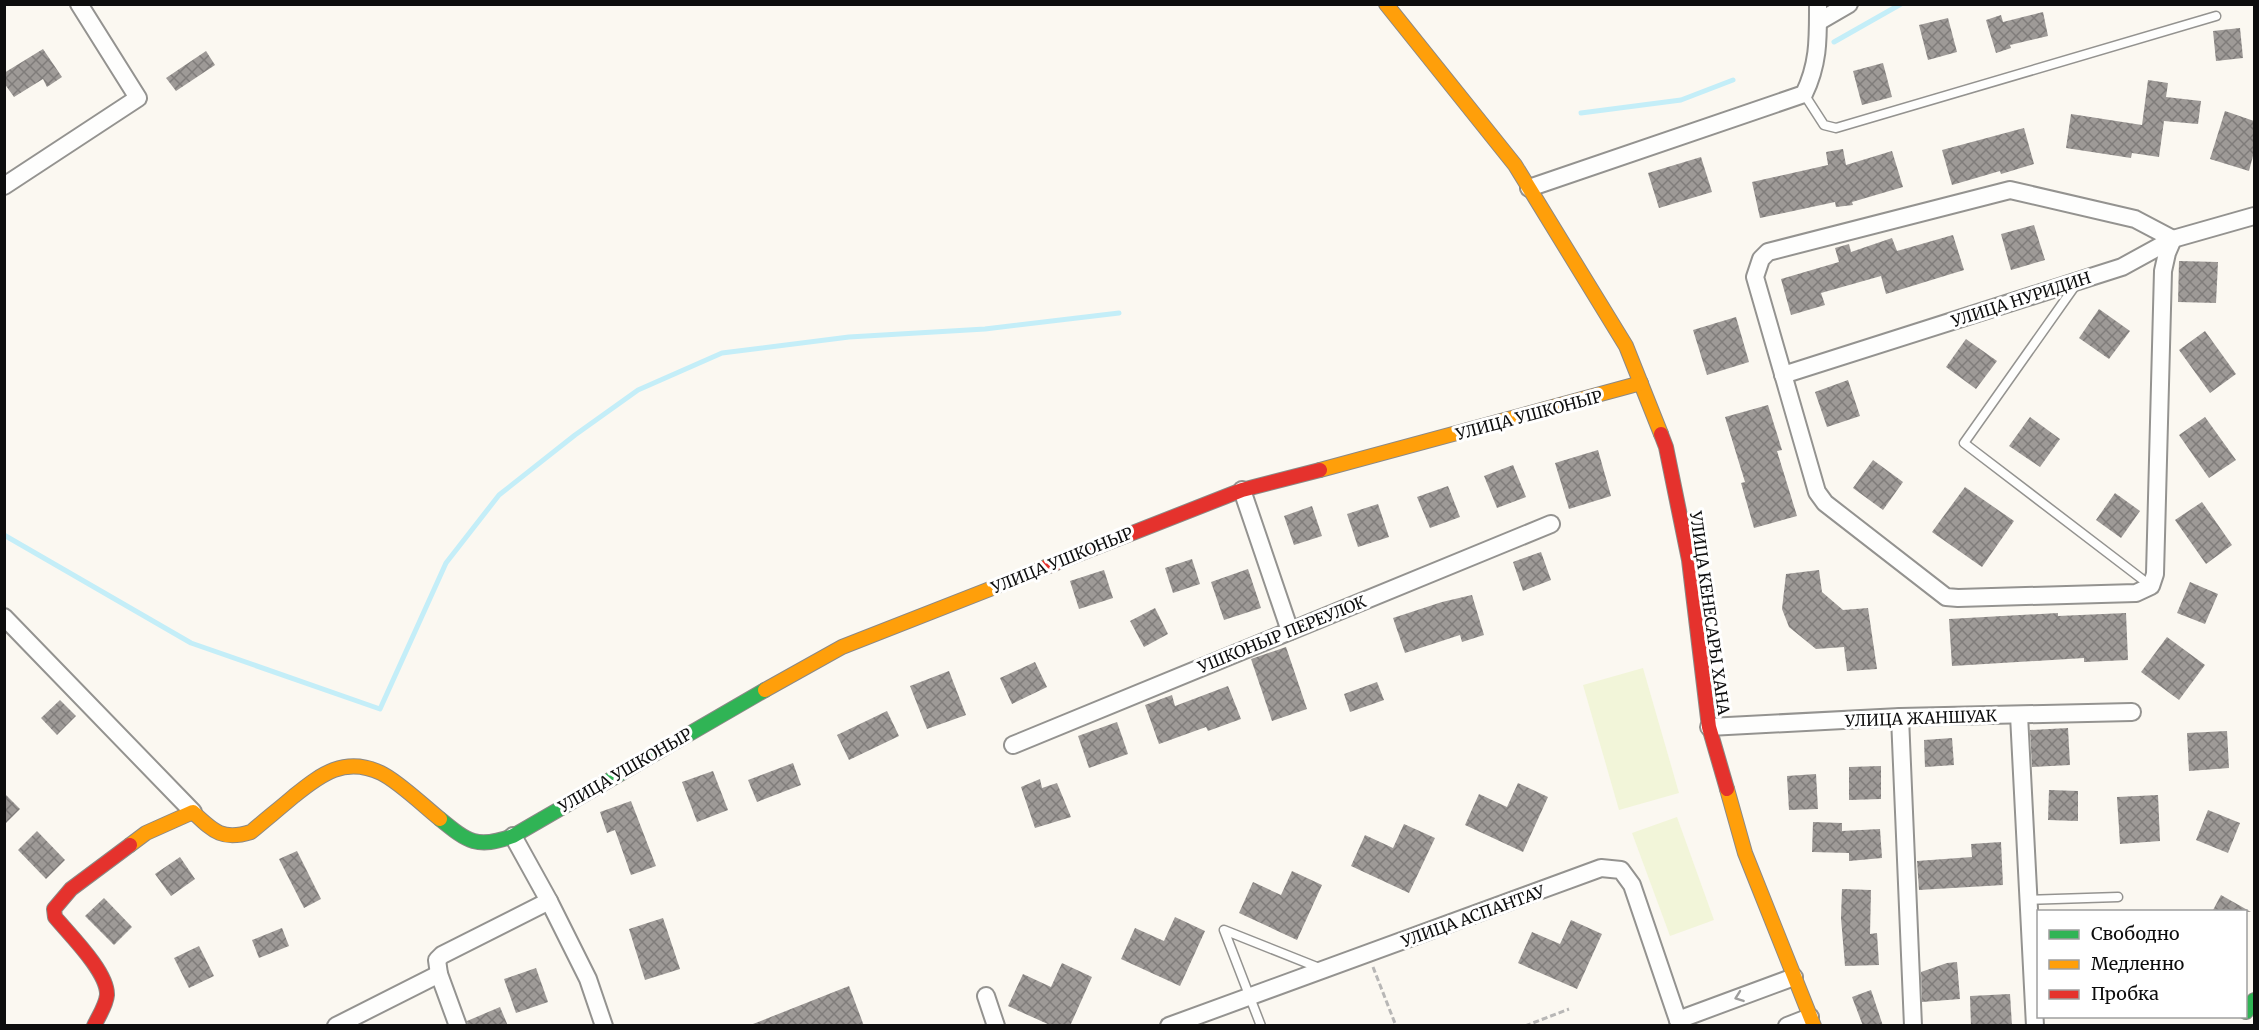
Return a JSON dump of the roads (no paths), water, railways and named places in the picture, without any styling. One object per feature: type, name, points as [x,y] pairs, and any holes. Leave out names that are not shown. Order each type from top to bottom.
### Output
[{"type":"street","points":[[4,186],[138,98],[79,4]]},
{"type":"street","name":"УЛИЦА КЕНЕСАРЫ ХАНА","points":[[1386,4],[1515,165],[1626,346],[1666,447],[1689,560],[1709,727],[1745,853],[1812,1021]]},
{"type":"street","points":[[1529,188],[1804,94],[1814,74],[1818,51],[1818,4]]},
{"type":"street","points":[[1818,22],[1849,4]]},
{"type":"street","points":[[2010,190],[2135,219],[2173,239],[2163,271],[2155,574],[2151,586],[2136,593],[1946,597],[1821,498],[1817,492],[1783,375],[1755,277],[1761,259],[1768,252],[2010,190]]},
{"type":"street","name":"УЛИЦА НУРИДИН","points":[[1783,375],[2122,267],[2173,239],[2254,216]]},
{"type":"street","name":"УЛИЦА УШКОНЫР","points":[[193,812],[217,834],[229,838],[240,837],[251,832],[315,779],[328,771],[347,766],[366,768],[384,774],[465,839],[474,844],[491,844],[513,836],[645,758],[842,647],[1242,490],[1641,383]]},
{"type":"street","points":[[1242,490],[1290,631]]},
{"type":"street","name":"УШКОНЫР ПЕРЕУЛОК","points":[[1013,745],[1551,524]]},
{"type":"street","points":[[4,617],[193,812],[146,833],[71,889],[54,909],[55,917],[96,968],[105,985],[107,995],[94,1026]]},
{"type":"street","name":"УЛИЦА ЖАНШУАК","points":[[1709,727],[1900,717],[2132,712]]},
{"type":"street","points":[[2019,715],[2035,1026]]},
{"type":"street","points":[[1900,717],[1913,1026]]},
{"type":"street","points":[[513,836],[588,979],[604,1026]]},
{"type":"street","name":"УЛИЦА АСПАНТАУ","points":[[1169,1026],[1601,868],[1621,870],[1632,885],[1679,1023]]},
{"type":"street","points":[[458,1026],[439,974],[437,960],[442,955],[549,901]]},
{"type":"street","points":[[336,1026],[439,974]]},
{"type":"street","points":[[1679,1023],[1794,977]]},
{"type":"street","points":[[986,996],[996,1026]]},
{"type":"street","points":[[1787,1026],[1812,1021]]},
{"type":"lane","points":[[1804,94],[1824,125],[1836,128],[2216,16]]},
{"type":"lane","points":[[2079,280],[1964,443],[2151,586]]},
{"type":"lane","points":[[2027,900],[2118,897]]},
{"type":"lane","points":[[1261,1026],[1224,930],[1325,970]]},
{"type":"waterway","points":[[1834,42],[1901,4]]},
{"type":"waterway","points":[[1581,113],[1681,100],[1733,80]]},
{"type":"waterway","points":[[4,535],[191,643],[380,709],[446,563],[499,495],[575,435],[638,390],[722,353],[849,337],[985,329],[1119,313]]}]
